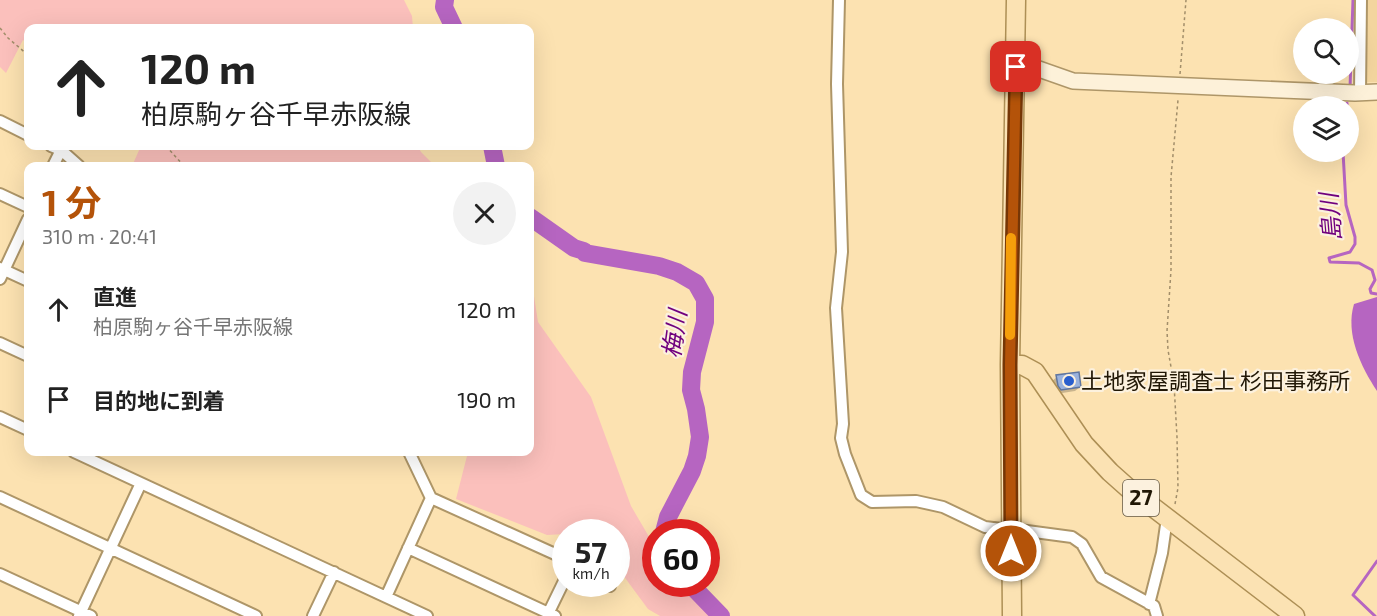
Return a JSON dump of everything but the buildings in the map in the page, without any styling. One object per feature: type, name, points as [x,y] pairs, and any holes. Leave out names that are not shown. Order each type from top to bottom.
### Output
[{"type":"main road","points":[[1012,616],[1010,365],[1016,0]]},
{"type":"main road","name":"27","points":[[1010,365],[1022,365],[1035,372],[1084,444],[1128,488],[1295,616]]},
{"type":"street","points":[[839,0],[837,84],[842,252],[836,308],[843,424],[841,438],[844,454],[861,495],[872,502],[916,501],[943,507],[985,527],[1072,537],[1082,544],[1101,577],[1154,606],[1157,616]]},
{"type":"street","points":[[1360,93],[1361,0]]},
{"type":"street","points":[[1016,67],[1036,68],[1073,81],[1377,92]]},
{"type":"street","points":[[0,122],[24,133]]},
{"type":"street","points":[[59,150],[74,162]]},
{"type":"street","points":[[0,194],[24,205]]},
{"type":"street","points":[[24,227],[2,272],[24,280]]},
{"type":"street","points":[[0,343],[24,354]]},
{"type":"street","points":[[0,417],[24,428]]},
{"type":"street","points":[[83,456],[427,616]]},
{"type":"street","points":[[410,456],[431,498],[552,553]]},
{"type":"street","points":[[0,574],[84,615],[141,483]]},
{"type":"street","points":[[0,497],[256,616]]},
{"type":"street","points":[[386,597],[431,498]]},
{"type":"street","points":[[1149,604],[1169,519]]},
{"type":"street","points":[[408,548],[550,615],[558,597]]},
{"type":"street","points":[[313,616],[334,572]]},
{"type":"path","points":[[1169,519],[1173,514],[1178,488],[1174,384],[1167,350],[1172,260],[1171,177],[1186,0]]},
{"type":"path","points":[[0,28],[24,52]]},
{"type":"path","points":[[170,150],[180,162]]},
{"type":"shaded area","points":[[0,0],[404,0],[412,16],[413,24],[24,24],[24,41],[6,73],[0,67]]},
{"type":"shaded area","points":[[1367,0],[1377,0],[1377,82],[1366,82]]},
{"type":"shaded area","points":[[139,150],[420,150],[431,162],[134,162]]},
{"type":"shaded area","points":[[534,296],[538,322],[591,397],[631,506],[642,525],[642,597],[694,597],[713,616],[660,616],[648,609],[630,585],[630,519],[552,519],[552,535],[547,535],[456,499],[467,456],[534,456]]},
{"type":"shaded area","points":[[1377,297],[1377,391],[1365,372],[1356,350],[1352,315],[1354,304]]},
{"type":"waterway","name":"梅川","points":[[445,0],[444,7],[452,24]]},
{"type":"waterway","name":"島川","points":[[1350,88],[1353,0]]},
{"type":"waterway","name":"梅川","points":[[493,150],[495,162]]},
{"type":"waterway","name":"島川","points":[[1344,162],[1346,205],[1355,244],[1350,252],[1329,258],[1330,262],[1359,263],[1372,270],[1375,280],[1370,289],[1371,293],[1377,294]]},
{"type":"waterway","name":"梅川","points":[[534,220],[574,248],[585,253],[659,266],[677,272],[696,283],[705,299],[705,322],[692,372],[691,390],[700,437],[697,456],[692,471],[667,519]]},
{"type":"waterway","name":"島川","points":[[1375,616],[1353,595],[1377,561]]},
{"type":"waterway","name":"梅川","points":[[703,597],[721,616]]},
{"type":"slow traffic","points":[[1010,335],[1011,238]]},
{"type":"place","name":"土地家屋調査士 杉田事務所","points":[[1069,381]]},
{"type":"route","points":[[1011,551],[1011,250],[1016,67]]}]
